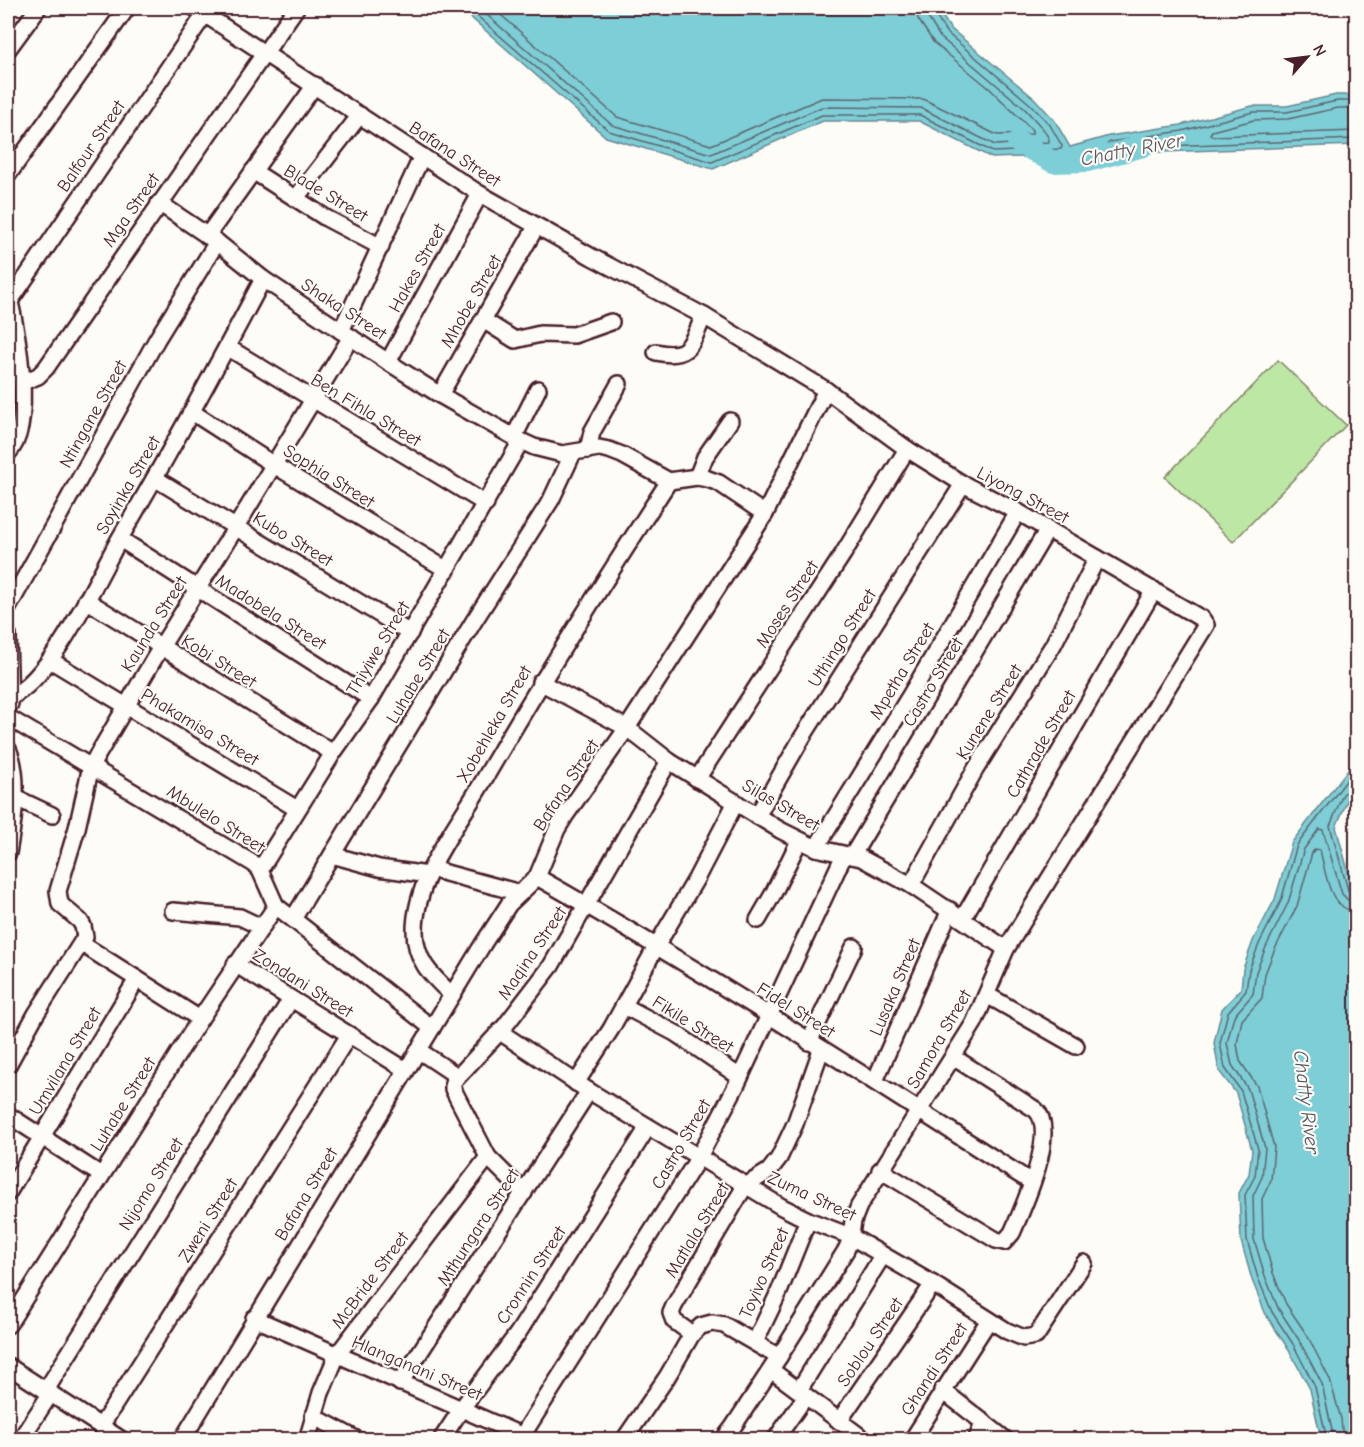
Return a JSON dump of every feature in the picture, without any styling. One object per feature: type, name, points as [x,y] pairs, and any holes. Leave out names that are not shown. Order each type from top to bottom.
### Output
[{"type":"street","points":[[8,49],[38,8]]},
{"type":"street","points":[[8,175],[127,8]]},
{"type":"street","name":"Mga Street","points":[[23,381],[38,376],[46,368],[296,8]]},
{"type":"street","name":"Bafana Street","points":[[182,1440],[254,1318],[499,919],[520,893],[537,877],[561,823],[627,728],[765,514],[826,390],[704,316],[536,227],[480,194],[200,11]]},
{"type":"street","name":"Balfour Street","points":[[9,296],[200,11]]},
{"type":"street","name":"Ntingane Street","points":[[8,608],[212,239],[253,171],[315,85]]},
{"type":"street","points":[[296,198],[360,115]]},
{"type":"street","name":"Kaunda Street","points":[[82,944],[85,937],[83,926],[63,908],[58,896],[91,766],[161,647],[313,400],[346,334],[381,246],[422,156]]},
{"type":"street","name":"Blade Street","points":[[253,171],[326,218],[381,246]]},
{"type":"street","name":"Hakes Street","points":[[388,362],[480,194]]},
{"type":"street","name":"Shaka Street","points":[[159,203],[212,239],[263,279],[388,362],[440,395],[518,439],[548,451],[609,450],[622,454],[669,481]]},
{"type":"street","name":"Mhobe Street","points":[[440,395],[536,227]]},
{"type":"street","name":"Soyinka Street","points":[[10,697],[28,686],[50,660],[156,479],[263,279]]},
{"type":"street","points":[[8,453],[14,444],[20,423],[23,399],[23,381],[9,296]]},
{"type":"street","points":[[656,352],[668,355],[682,352],[690,344],[704,316]]},
{"type":"street","points":[[483,320],[515,340],[540,334],[574,335],[611,322]]},
{"type":"street","name":"Ben Fihla Street","points":[[227,347],[486,504]]},
{"type":"street","points":[[581,452],[619,384]]},
{"type":"street","points":[[518,439],[538,389]]},
{"type":"street","name":"Liyong Street","points":[[826,390],[907,449],[963,484],[1018,512],[1154,590],[1202,619],[1206,625]]},
{"type":"street","name":"Sophia Street","points":[[192,412],[274,465],[447,570]]},
{"type":"street","points":[[698,477],[705,457],[730,421]]},
{"type":"street","name":"Thiyiwe Street","points":[[260,870],[333,753],[371,699],[486,504],[518,439]]},
{"type":"street","name":"Moses Street","points":[[697,779],[843,554],[907,449]]},
{"type":"street","name":"Luhabe Street","points":[[293,919],[581,452]]},
{"type":"street","points":[[669,481],[698,477],[719,483],[765,514]]},
{"type":"street","name":"Kubo Street","points":[[156,479],[410,633]]},
{"type":"street","name":"Xobehleka Street","points":[[452,995],[431,975],[420,960],[415,930],[418,900],[430,872],[540,682],[669,481]]},
{"type":"street","name":"Uthingo Street","points":[[758,816],[803,736],[963,484]]},
{"type":"street","name":"Mpetha Street","points":[[816,848],[911,694],[1018,512]]},
{"type":"street","name":"Castro Street","points":[[527,1438],[699,1157],[848,855],[1048,529]]},
{"type":"street","name":"Madobela Street","points":[[120,539],[371,699]]},
{"type":"street","name":"Kunene Street","points":[[911,885],[975,770],[1053,645],[1097,558]]},
{"type":"street","name":"Cathrade Street","points":[[956,914],[1154,590]]},
{"type":"street","name":"Kobi Street","points":[[86,600],[333,753]]},
{"type":"street","name":"Samora Street","points":[[723,1440],[775,1364],[846,1250],[855,1214],[880,1170],[974,1023],[1006,949],[1206,625]]},
{"type":"street","points":[[8,635],[10,697],[8,722]]},
{"type":"street","name":"Phakamisa Street","points":[[50,660],[297,809]]},
{"type":"street","name":"Silas Street","points":[[540,682],[627,728],[669,761],[799,841],[816,848],[861,858],[911,885],[1006,949]]},
{"type":"street","name":"Mbulelo Street","points":[[8,722],[91,766],[248,860],[260,870],[276,906],[432,1028]]},
{"type":"street","points":[[8,749],[13,761],[14,797],[8,853]]},
{"type":"street","name":"Maqina Street","points":[[457,1076],[500,1032],[551,966],[669,761]]},
{"type":"street","points":[[14,797],[52,815]]},
{"type":"street","name":"Mthungara Street","points":[[400,1383],[524,1193],[736,802]]},
{"type":"street","points":[[758,920],[799,841]]},
{"type":"street","points":[[333,855],[379,868],[430,872],[520,893]]},
{"type":"street","name":"Fidel Street","points":[[537,877],[657,945],[815,1046],[875,1081],[1031,1182]]},
{"type":"street","name":"Luhabe Street","points":[[8,1325],[100,1175],[235,964],[276,906]]},
{"type":"street","points":[[173,911],[240,917],[261,927]]},
{"type":"street","name":"Lusaka Street","points":[[875,1081],[956,914]]},
{"type":"street","points":[[8,1065],[36,1014],[82,944],[200,1019]]},
{"type":"street","name":"Matlala Street","points":[[692,1334],[674,1321],[671,1313],[746,1186],[769,1171],[779,1158],[795,1124],[815,1046],[854,946]]},
{"type":"street","name":"Zondani Street","points":[[235,964],[406,1070]]},
{"type":"street","name":"Umvilana Street","points":[[8,1193],[137,979]]},
{"type":"street","points":[[987,995],[1076,1046]]},
{"type":"street","name":"Nijomo Street","points":[[20,1440],[291,999]]},
{"type":"street","name":"Fikile Street","points":[[624,1006],[668,1029],[740,1077]]},
{"type":"street","name":"Zuma Street","points":[[500,1032],[582,1087],[746,1186],[808,1220],[850,1236],[933,1284],[989,1320],[1024,1338],[1036,1336],[1084,1263]]},
{"type":"street","name":"Zweni Street","points":[[104,1432],[350,1035]]},
{"type":"street","points":[[418,1050],[457,1076],[453,1082],[453,1089],[488,1157],[524,1193]]},
{"type":"street","points":[[880,1170],[984,1235],[1004,1242],[1012,1233],[1042,1150],[1044,1125],[1040,1114],[953,1057]]},
{"type":"street","points":[[8,1115],[100,1175]]},
{"type":"street","name":"Cronnin Street","points":[[441,1440],[518,1333],[648,1127]]},
{"type":"street","name":"McBride Street","points":[[307,1440],[321,1393],[337,1355],[488,1157]]},
{"type":"street","name":"Toyivo Street","points":[[755,1342],[776,1299],[808,1220]]},
{"type":"street","points":[[775,1440],[883,1255]]},
{"type":"street","name":"Soblou Street","points":[[844,1430],[933,1284]]},
{"type":"street","name":"Hlanganani Street","points":[[254,1318],[527,1438]]},
{"type":"street","name":"Ghandi Street","points":[[912,1440],[989,1320]]},
{"type":"street","points":[[624,1440],[667,1377],[692,1334],[706,1324],[718,1324],[735,1330],[755,1342],[803,1393],[844,1430],[865,1440]]},
{"type":"street","points":[[8,1366],[104,1432],[122,1440]]},
{"type":"street","points":[[942,1390],[1006,1440]]},
{"type":"street","points":[[313,1416],[357,1440]]},
{"type":"street","points":[[976,1440],[984,1422]]},
{"type":"green space","points":[[1278,360],[1346,425],[1233,542],[1165,477]]},
{"type":"water","points":[[460,8],[937,8],[950,28],[1035,99],[1055,121],[1070,147],[1109,136],[1181,125],[1252,106],[1287,106],[1336,95],[1356,95],[1356,145],[992,158],[919,121],[823,121],[713,169],[606,137]]},
{"type":"water","points":[[1356,759],[1356,792],[1349,797],[1336,827],[1356,899],[1356,1439],[1321,1439],[1310,1389],[1266,1315],[1252,1280],[1241,1241],[1239,1193],[1249,1174],[1252,1150],[1236,1093],[1219,1071],[1214,1043],[1222,1009],[1241,989],[1243,969],[1253,941],[1275,899],[1292,842]]},
{"type":"waterway","name":"Chatty River","points":[[1018,142],[1053,162],[1087,161],[1143,146]]}]
